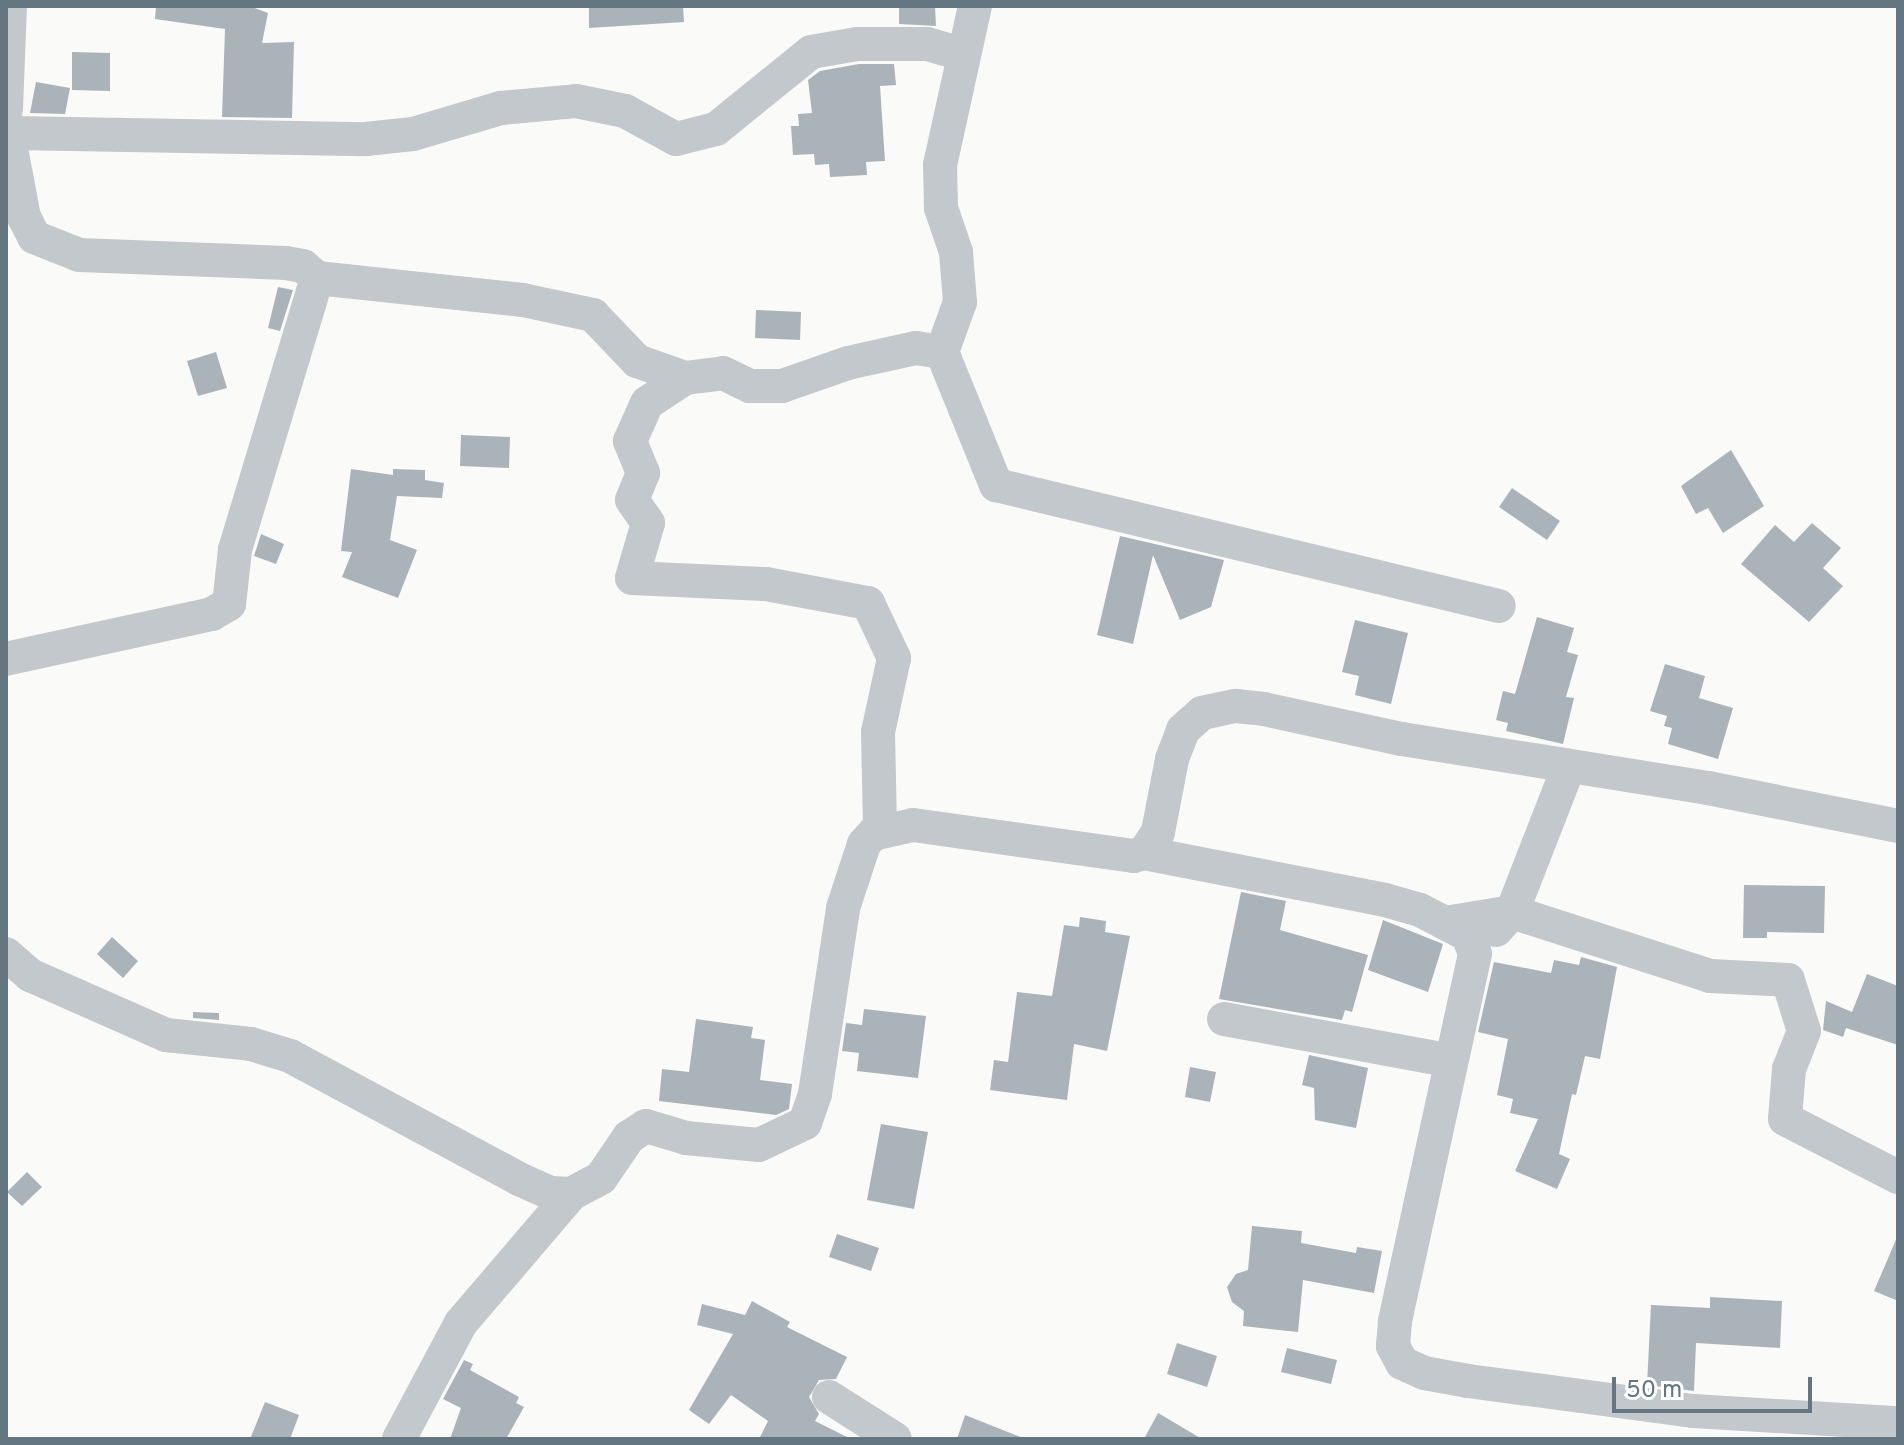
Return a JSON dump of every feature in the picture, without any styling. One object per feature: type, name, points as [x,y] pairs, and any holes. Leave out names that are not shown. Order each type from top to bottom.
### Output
[{"type":"street","points":[[10,6],[8,121],[24,217],[34,237],[79,255],[286,263],[303,266],[317,278],[523,300],[593,315],[637,361],[685,378]]},
{"type":"street","points":[[975,6],[940,165],[941,208],[956,252],[960,302],[942,352],[996,485],[1499,606]]},
{"type":"street","points":[[8,121],[366,139],[413,134],[501,108],[576,101],[625,111],[676,139],[716,129],[811,52],[871,44],[927,44],[962,54]]},
{"type":"street","points":[[6,247],[66,249]]},
{"type":"street","points":[[6,659],[212,614],[229,604],[235,550],[317,278]]},
{"type":"street","points":[[880,831],[878,732],[894,658],[868,603],[766,584],[632,578],[648,523],[632,500],[643,473],[630,441],[647,403],[685,378],[723,373],[750,386],[782,386],[902,351],[942,352]]},
{"type":"street","points":[[1144,853],[1165,813],[1172,759],[1183,730],[1202,713],[1236,706],[1898,826]]},
{"type":"street","points":[[1569,766],[1512,912],[1475,954],[1448,1060],[1395,1322],[1393,1346],[1402,1363],[1424,1373],[1468,1381],[1693,1411],[1898,1423]]},
{"type":"street","points":[[399,1439],[461,1323],[571,1194],[601,1178],[629,1137],[646,1126],[686,1138],[759,1145],[805,1123],[815,1094],[843,908],[864,844],[880,831],[913,825],[1112,854],[1144,853],[1385,900],[1468,935],[1475,954]]},
{"type":"street","points":[[1445,923],[1512,912],[1710,976],[1788,980],[1804,1031],[1789,1069],[1785,1119],[1898,1177]]},
{"type":"street","points":[[6,954],[30,975],[166,1035],[251,1044],[290,1056],[519,1179],[551,1193],[571,1194]]},
{"type":"street","points":[[1224,1019],[1448,1060]]},
{"type":"street","points":[[829,1397],[895,1439]]},
{"type":"building","points":[[156,6],[249,6],[268,13],[262,43],[294,42],[292,118],[222,117],[225,29],[155,19]]},
{"type":"building","points":[[589,6],[683,6],[684,22],[589,28]]},
{"type":"building","points":[[899,6],[935,6],[936,26],[899,24]]},
{"type":"building","points":[[72,52],[110,53],[110,91],[72,90]]},
{"type":"building","points":[[859,64],[894,64],[896,85],[880,86],[885,161],[866,162],[867,175],[830,177],[829,164],[815,165],[814,154],[793,155],[791,126],[799,126],[798,114],[812,113],[808,80],[820,71]]},
{"type":"building","points":[[36,82],[70,88],[65,114],[30,113]]},
{"type":"building","points":[[278,287],[293,290],[280,331],[268,328]]},
{"type":"building","points":[[756,310],[801,312],[800,340],[755,338]]},
{"type":"building","points":[[216,352],[227,388],[198,396],[187,361]]},
{"type":"building","points":[[461,435],[510,437],[509,468],[460,466]]},
{"type":"building","points":[[1731,450],[1764,506],[1723,533],[1708,508],[1696,514],[1681,486]]},
{"type":"building","points":[[351,469],[393,475],[393,469],[425,470],[425,480],[444,483],[442,498],[397,496],[390,540],[417,550],[398,598],[342,577],[352,552],[341,551]]},
{"type":"building","points":[[1512,488],[1560,521],[1547,540],[1499,507]]},
{"type":"building","points":[[1812,523],[1841,548],[1823,568],[1843,586],[1809,622],[1741,564],[1775,525],[1794,542]]},
{"type":"building","points":[[261,534],[284,544],[276,564],[254,556]]},
{"type":"building","points":[[1120,536],[1224,560],[1211,607],[1180,620],[1153,555],[1133,644],[1097,635]]},
{"type":"building","points":[[1537,617],[1574,628],[1567,652],[1578,655],[1566,697],[1574,698],[1563,744],[1506,731],[1508,723],[1496,720],[1503,691],[1515,694]]},
{"type":"building","points":[[1355,620],[1408,633],[1391,704],[1355,695],[1359,676],[1342,672]]},
{"type":"building","points":[[1665,664],[1705,676],[1699,698],[1733,708],[1718,759],[1668,744],[1672,728],[1664,726],[1667,716],[1650,711]]},
{"type":"building","points":[[1744,885],[1825,886],[1824,933],[1767,932],[1767,938],[1743,938]]},
{"type":"building","points":[[1241,892],[1286,901],[1280,930],[1368,955],[1352,1012],[1345,1010],[1342,1020],[1219,999]]},
{"type":"building","points":[[1080,917],[1106,921],[1105,932],[1130,936],[1107,1051],[1074,1044],[1067,1100],[990,1090],[994,1060],[1008,1062],[1017,992],[1052,996],[1064,925],[1079,927]]},
{"type":"building","points":[[1383,920],[1443,944],[1428,992],[1368,970]]},
{"type":"building","points":[[112,937],[138,961],[123,978],[97,954]]},
{"type":"building","points":[[1581,957],[1617,967],[1600,1059],[1585,1056],[1576,1095],[1572,1094],[1559,1154],[1570,1159],[1557,1189],[1515,1171],[1538,1119],[1510,1113],[1513,1099],[1497,1095],[1508,1039],[1478,1032],[1494,962],[1551,973],[1554,960],[1579,965]]},
{"type":"building","points":[[1867,974],[1898,986],[1898,1045],[1846,1028],[1843,1037],[1823,1030],[1826,1001],[1852,1012]]},
{"type":"building","points":[[864,1009],[926,1016],[918,1078],[857,1071],[859,1053],[842,1051],[846,1023],[862,1025]]},
{"type":"building","points":[[193,1012],[219,1013],[219,1020],[193,1018]]},
{"type":"building","points":[[696,1019],[753,1027],[751,1038],[765,1040],[760,1080],[792,1084],[789,1109],[776,1115],[659,1101],[662,1069],[689,1072]]},
{"type":"building","points":[[1309,1055],[1368,1068],[1356,1128],[1315,1120],[1314,1088],[1302,1085]]},
{"type":"building","points":[[1190,1067],[1216,1072],[1210,1102],[1185,1097]]},
{"type":"building","points":[[881,1124],[928,1132],[914,1209],[867,1200]]},
{"type":"building","points":[[27,1172],[42,1187],[22,1206],[7,1192]]},
{"type":"building","points":[[1252,1226],[1302,1231],[1301,1243],[1356,1253],[1357,1247],[1382,1251],[1374,1293],[1303,1280],[1298,1332],[1243,1326],[1244,1311],[1232,1302],[1227,1287],[1236,1274],[1248,1270]]},
{"type":"building","points":[[837,1234],[879,1248],[871,1271],[829,1257]]},
{"type":"building","points":[[1898,1235],[1898,1301],[1874,1291]]},
{"type":"building","points":[[1710,1297],[1782,1301],[1780,1348],[1696,1343],[1694,1391],[1647,1385],[1651,1305],[1710,1308]]},
{"type":"building","points":[[752,1301],[790,1322],[787,1327],[847,1357],[836,1379],[819,1380],[809,1397],[819,1414],[815,1421],[851,1439],[759,1439],[768,1421],[731,1395],[709,1424],[689,1410],[733,1334],[697,1325],[702,1304],[745,1315]]},
{"type":"building","points":[[1177,1343],[1217,1356],[1207,1387],[1167,1374]]},
{"type":"building","points":[[1287,1348],[1337,1360],[1331,1384],[1281,1372]]},
{"type":"building","points":[[464,1360],[473,1364],[470,1370],[519,1397],[516,1403],[524,1407],[506,1439],[450,1439],[461,1408],[443,1399]]},
{"type":"building","points":[[265,1402],[299,1415],[290,1439],[250,1439]]},
{"type":"building","points":[[1158,1413],[1202,1439],[1144,1439]]},
{"type":"building","points":[[965,1415],[1023,1438],[1023,1439],[957,1439]]}]
